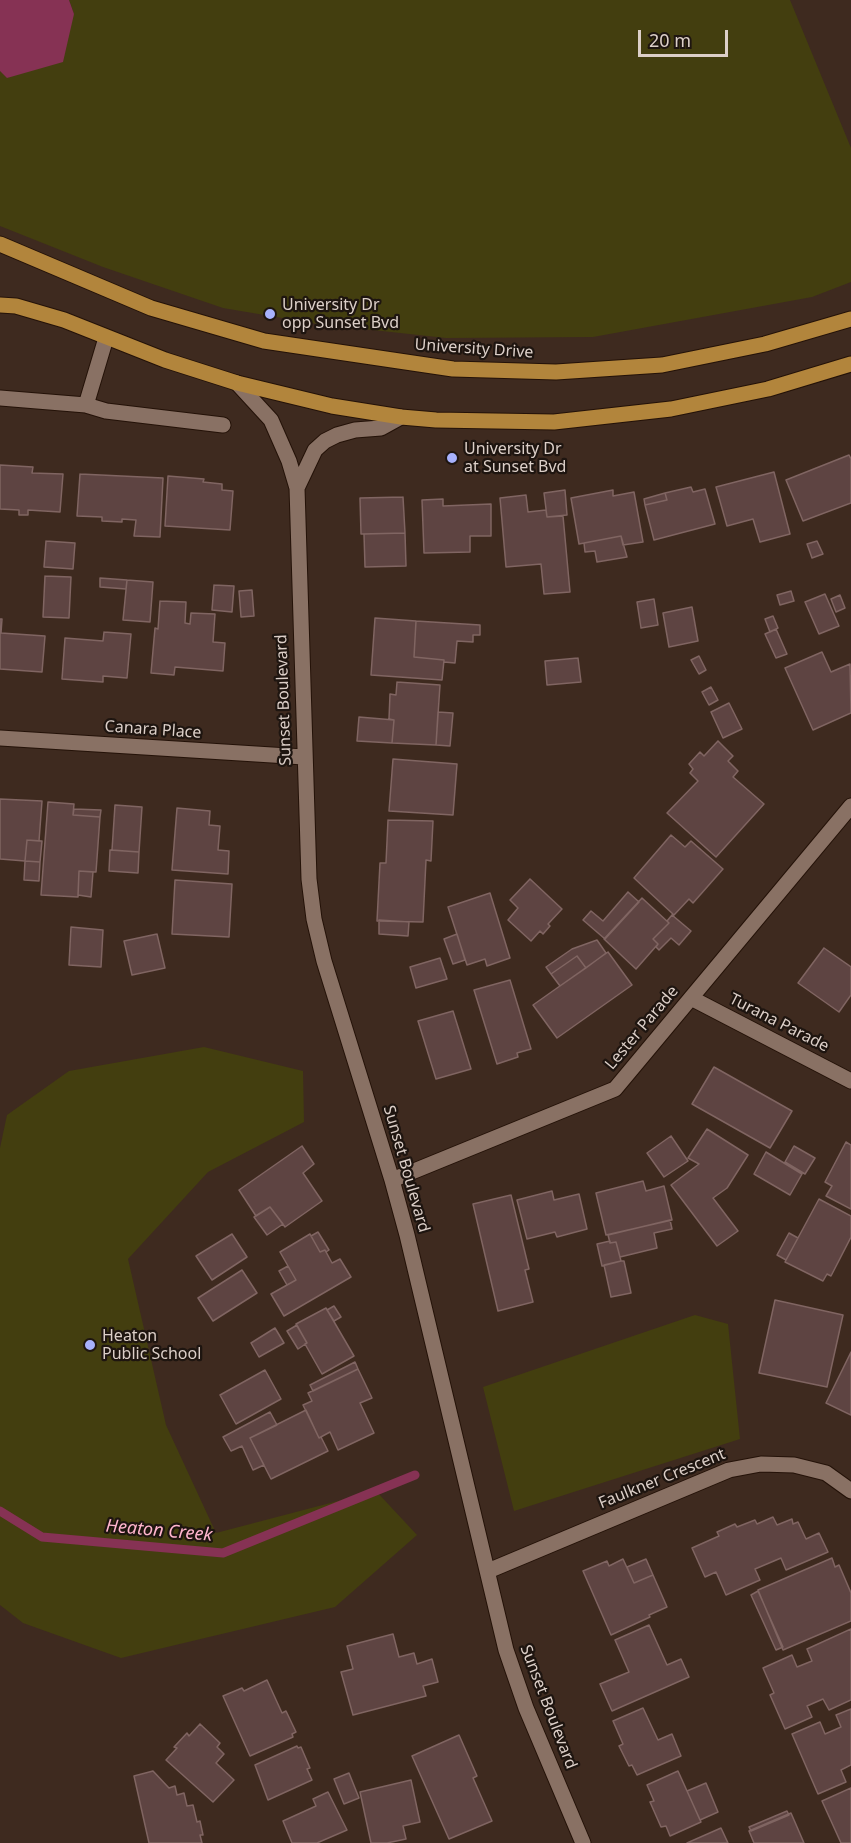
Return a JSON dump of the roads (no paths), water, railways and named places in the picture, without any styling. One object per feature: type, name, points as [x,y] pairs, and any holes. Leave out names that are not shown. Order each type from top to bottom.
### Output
[{"type":"main road","name":"University Drive","points":[[0,244],[151,308],[264,341],[453,369],[556,372],[662,365],[765,344],[851,319]]},
{"type":"main road","points":[[0,305],[16,306],[64,320],[106,338],[237,383],[333,406],[400,417],[436,420],[554,422],[671,409],[768,389],[851,364]]},
{"type":"street","points":[[86,405],[106,338]]},
{"type":"street","name":"Sunset Boulevard","points":[[237,383],[271,420],[289,461],[297,488],[304,757],[309,879],[314,919],[324,961],[392,1180],[506,1650],[526,1708],[583,1843]]},
{"type":"street","points":[[0,398],[86,405],[106,411],[223,425]]},
{"type":"street","name":"Sunset Boulevard","points":[[297,488],[315,450],[325,441],[355,430],[381,428],[400,417]]},
{"type":"street","name":"Canara Place","points":[[0,738],[304,757]]},
{"type":"street","name":"Lester Parade","points":[[392,1180],[615,1089],[851,806]]},
{"type":"street","name":"Turana Parade","points":[[691,998],[851,1081]]},
{"type":"street","name":"Faulkner Crescent","points":[[488,1571],[729,1470],[761,1464],[794,1465],[826,1473],[851,1491]]},
{"type":"waterway","name":"Heaton Creek","points":[[0,1511],[42,1537],[223,1553],[415,1475]]},
{"type":"place","name":"University Dr opp Sunset Bvd","points":[[270,314]]},
{"type":"place","name":"University Dr at Sunset Bvd","points":[[452,458]]},
{"type":"place","name":"Heaton Public School","points":[[90,1345]]}]
